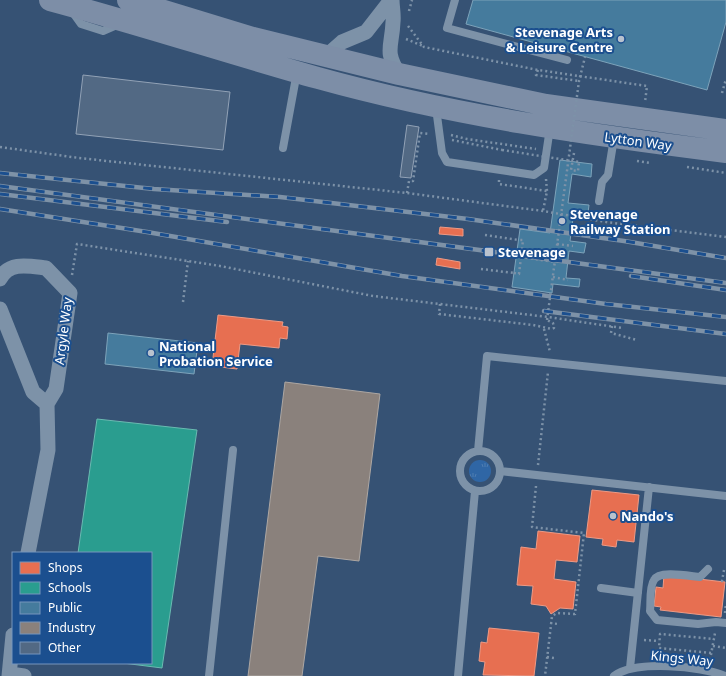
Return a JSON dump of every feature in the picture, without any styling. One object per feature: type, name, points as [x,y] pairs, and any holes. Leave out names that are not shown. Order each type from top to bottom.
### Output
[{"type":"main road","points":[[128,0],[254,38],[325,57],[399,74],[546,105],[726,130]]},
{"type":"main road","name":"Lytton Way","points":[[58,2],[318,78],[435,105],[614,138],[726,152]]},
{"type":"street","points":[[325,57],[342,42],[366,32],[392,0]]},
{"type":"street","points":[[392,0],[393,23],[389,46],[391,61],[399,74]]},
{"type":"street","name":"Argyle Way","points":[[0,279],[4,272],[19,265],[46,268],[70,293],[56,389],[47,404],[48,450],[28,552]]},
{"type":"street","points":[[0,309],[33,392],[47,404]]},
{"type":"street","points":[[14,664],[14,675]]},
{"type":"lane","points":[[454,0],[447,28],[567,60]]},
{"type":"lane","points":[[283,148],[297,72]]},
{"type":"lane","points":[[435,105],[442,152],[447,162],[534,175],[544,168],[550,127]]},
{"type":"lane","points":[[599,201],[602,182],[608,175],[614,138]]},
{"type":"lane","points":[[478,451],[487,356],[726,381]]},
{"type":"lane","points":[[209,676],[233,450]]},
{"type":"lane","points":[[478,451],[489,452],[495,457],[500,471],[499,478],[491,488],[483,492],[476,491],[463,484],[459,470],[462,460],[466,455],[478,451]]},
{"type":"lane","points":[[500,471],[726,496]]},
{"type":"lane","points":[[630,668],[649,487]]},
{"type":"lane","points":[[458,676],[476,491]]},
{"type":"lane","points":[[708,569],[700,577],[662,574],[656,576],[653,580],[650,611],[657,620],[698,624],[716,622],[726,623]]},
{"type":"lane","points":[[601,588],[638,593]]},
{"type":"lane","name":"Kings Way","points":[[614,676],[630,668],[650,665],[708,671],[725,676]]},
{"type":"path","points":[[408,16],[412,0]]},
{"type":"path","points":[[407,21],[409,28],[424,47],[538,70],[647,86],[644,108]]},
{"type":"path","points":[[440,304],[439,314],[533,325],[546,329],[554,328],[553,323],[547,320],[579,81],[585,57]]},
{"type":"path","points":[[538,70],[536,75],[579,81]]},
{"type":"path","points":[[722,93],[726,79]]},
{"type":"path","points":[[407,193],[409,181],[413,181],[420,133],[431,134]]},
{"type":"path","points":[[537,149],[450,135],[449,138],[453,142],[568,161],[579,162],[578,171],[571,170],[574,153]]},
{"type":"path","points":[[0,147],[79,158],[407,193],[544,211],[606,222],[726,237]]},
{"type":"path","points":[[499,170],[498,184],[547,191],[544,211]]},
{"type":"path","points":[[481,269],[519,274],[523,240],[485,236]]},
{"type":"path","points":[[70,293],[77,244],[188,261],[373,296],[548,316],[622,328]]},
{"type":"path","points":[[558,244],[573,246]]},
{"type":"path","points":[[521,257],[555,262]]},
{"type":"path","points":[[183,302],[188,261]]},
{"type":"path","points":[[553,277],[568,280]]},
{"type":"path","points":[[612,326],[611,333],[637,340]]},
{"type":"path","points":[[545,676],[552,616],[557,613],[575,614],[584,533],[532,527],[549,362],[550,347],[546,329]]},
{"type":"path","points":[[724,570],[722,581],[726,581]]},
{"type":"path","points":[[708,671],[714,639],[716,622],[715,617],[724,616],[726,603]]},
{"type":"path","points":[[550,623],[558,624]]},
{"type":"path","points":[[711,653],[659,648],[660,634],[714,639]]},
{"type":"path","points":[[633,639],[659,641]]},
{"type":"path","points":[[713,646],[726,648]]},
{"type":"path","points":[[548,657],[554,658]]},
{"type":"green space","points":[[480,460],[488,463],[491,471],[488,479],[480,482],[472,479],[469,471],[472,463]]},
{"type":"building: Shops","points":[[440,227],[463,229],[463,236],[439,234]]},
{"type":"building: Shops","points":[[437,258],[460,262],[460,269],[436,265]]},
{"type":"building: Shops","points":[[218,315],[283,322],[282,326],[288,327],[287,339],[280,338],[279,348],[240,344],[237,369],[212,366]]},
{"type":"building: Shops","name":"Nando's","points":[[592,490],[639,495],[634,542],[617,540],[616,547],[602,545],[603,539],[586,537]]},
{"type":"building: Shops","points":[[538,531],[580,536],[577,562],[556,560],[554,579],[576,582],[573,609],[560,608],[551,614],[546,606],[531,604],[533,586],[517,585],[521,547],[536,549]]},
{"type":"building: Shops","points":[[664,575],[725,582],[721,617],[660,610],[661,607],[654,606],[656,587],[663,588]]},
{"type":"building: Shops","points":[[489,628],[539,633],[534,676],[483,675],[485,662],[479,661],[481,642],[487,643]]},
{"type":"building: Schools","points":[[97,419],[197,430],[162,668],[131,664],[152,664],[152,552],[78,552]]},
{"type":"building: Public","name":"Stevenage Arts & Leisure Centre","points":[[473,0],[726,0],[726,22],[707,90],[466,24]]},
{"type":"building: Public","name":"Stevenage Railway Station","points":[[560,160],[592,164],[591,177],[572,174],[568,203],[589,205],[588,213],[574,211],[570,241],[586,243],[584,253],[569,251],[566,278],[580,279],[579,287],[553,284],[552,293],[512,287],[520,229],[550,233]]},
{"type":"building: Public","name":"National Probation Service","points":[[108,333],[198,343],[194,374],[105,364]]},
{"type":"building: Industry","points":[[285,382],[380,394],[359,561],[318,556],[302,676],[248,676]]},
{"type":"building: Other","points":[[83,75],[230,92],[223,150],[76,134]]},
{"type":"building: Other","points":[[407,125],[419,127],[411,178],[400,177]]},
{"type":"railway","points":[[0,173],[154,189],[280,197],[468,219],[624,241],[726,258]]},
{"type":"railway","points":[[0,186],[726,283]]},
{"type":"railway","points":[[0,194],[227,222]]},
{"type":"railway","points":[[0,209],[147,232],[402,276],[606,304],[726,317]]},
{"type":"railway","points":[[631,276],[726,290]]},
{"type":"railway","points":[[544,311],[726,334]]},
{"type":"place","name":"Stevenage Arts & Leisure Centre","points":[[621,39]]},
{"type":"place","name":"Stevenage Railway Station","points":[[562,221]]},
{"type":"place","name":"Stevenage","points":[[489,252]]},
{"type":"place","name":"National Probation Service","points":[[151,353]]},
{"type":"place","name":"Nando's","points":[[613,516]]}]
